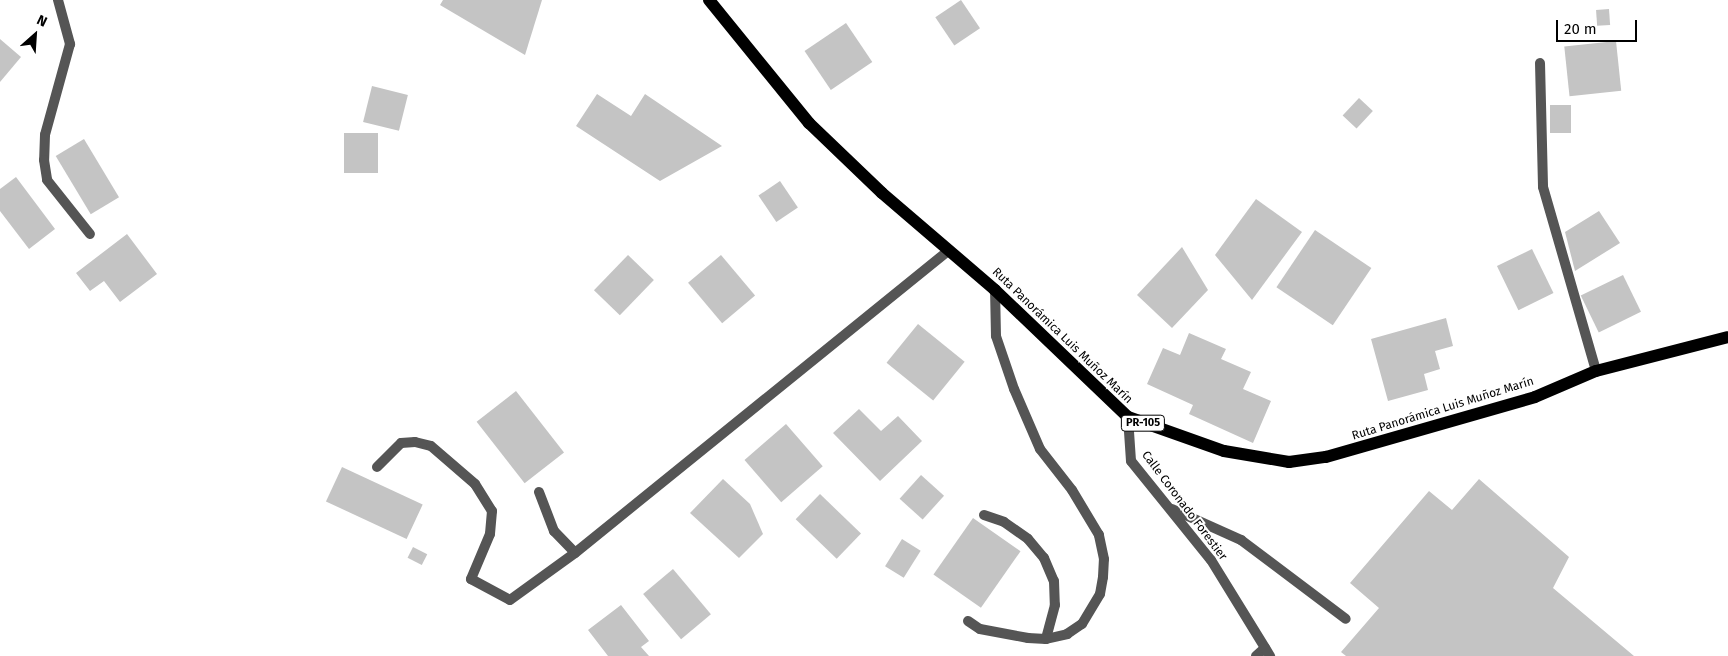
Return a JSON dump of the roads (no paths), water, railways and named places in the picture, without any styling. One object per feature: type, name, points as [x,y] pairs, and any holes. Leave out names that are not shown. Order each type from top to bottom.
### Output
[{"type":"main road","name":"Ruta Panorámica Luis Muñoz Marín","points":[[709,0],[809,122],[882,193],[995,290],[1128,417],[1224,451],[1289,462],[1384,443],[1535,397],[1596,371],[1728,337]]},
{"type":"street","points":[[58,0],[70,44],[46,135],[44,160],[47,180],[90,234]]},
{"type":"street","points":[[1540,63],[1543,187],[1596,371]]},
{"type":"street","points":[[377,466],[401,443],[415,442],[431,446],[475,484],[492,512],[490,534],[471,579],[510,600],[575,553],[949,250]]},
{"type":"street","points":[[968,621],[980,629],[1046,639],[1067,634],[1082,624],[1100,594],[1104,559],[1099,535],[1088,514],[1030,430],[996,336],[995,290]]},
{"type":"street","name":"Calle Coronado Forestier","points":[[1128,417],[1131,461],[1172,509],[1211,560],[1267,652]]},
{"type":"street","points":[[539,492],[554,531],[575,553]]},
{"type":"street","points":[[1172,509],[1241,540],[1346,619]]},
{"type":"street","points":[[984,515],[1004,522],[1028,539],[1044,558],[1054,581],[1055,605],[1046,639]]},
{"type":"street","points":[[1256,656],[1267,652]]}]
